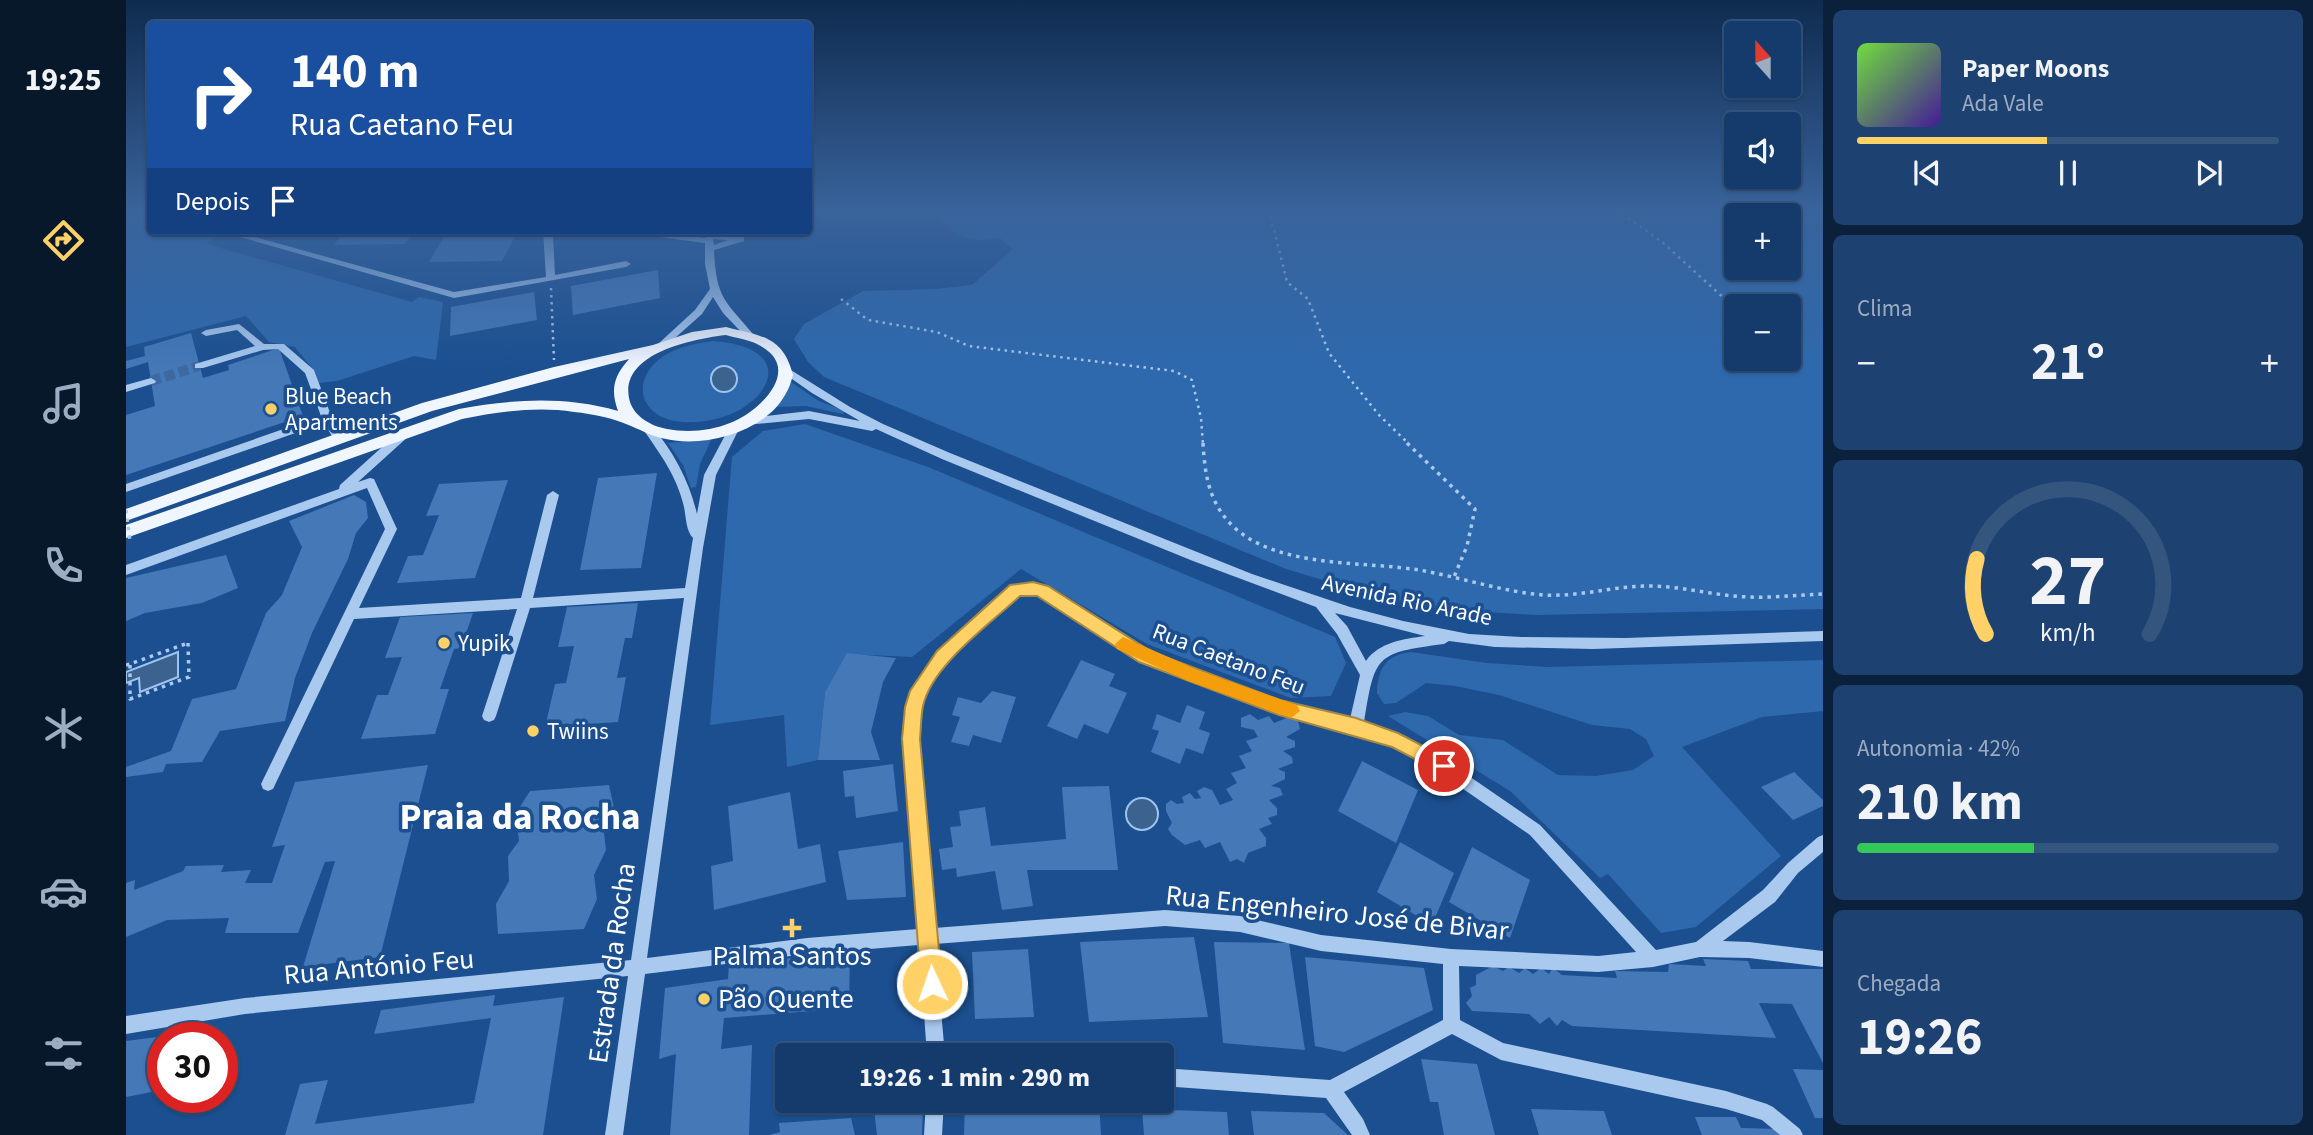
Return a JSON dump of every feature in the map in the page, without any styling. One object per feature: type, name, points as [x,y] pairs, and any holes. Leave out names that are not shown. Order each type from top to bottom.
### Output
[{"type":"main road","points":[[126,513],[440,403],[710,331],[749,335],[776,351],[786,370],[782,392],[774,403],[750,422],[734,429],[689,437],[642,426],[586,407],[543,402],[498,405],[406,432],[128,536]]},
{"type":"main road","points":[[642,426],[623,405],[622,385],[633,366],[658,346]]},
{"type":"street","points":[[338,263],[454,295],[626,264]]},
{"type":"street","points":[[550,263],[551,279]]},
{"type":"street","points":[[710,263],[712,291],[728,314],[749,335]]},
{"type":"street","points":[[658,346],[699,312],[712,291]]},
{"type":"street","points":[[206,333],[239,327],[262,347]]},
{"type":"street","points":[[199,366],[262,347],[280,346],[310,372],[327,418],[339,438]]},
{"type":"street","points":[[786,370],[818,394],[890,431]]},
{"type":"street","points":[[126,388],[151,381]]},
{"type":"street","points":[[750,422],[809,415],[890,431]]},
{"type":"street","points":[[126,488],[327,418]]},
{"type":"street","name":"Estrada da Rocha","points":[[642,426],[676,464],[684,481],[696,548]]},
{"type":"street","name":"Estrada da Rocha","points":[[614,1135],[696,548],[710,475],[734,429]]},
{"type":"street","name":"Avenida Rio Arade","points":[[890,431],[1321,606],[1457,637],[1630,645],[1823,636]]},
{"type":"street","points":[[339,493],[406,432]]},
{"type":"street","points":[[126,570],[370,482],[391,529],[268,785]]},
{"type":"street","points":[[489,716],[526,602],[553,495]]},
{"type":"street","name":"Rua Caetano Feu","points":[[935,1043],[929,936],[911,739],[914,707],[919,691],[943,656],[1016,590],[1033,588],[1042,591],[1122,643],[1182,671],[1279,708],[1356,726],[1398,741],[1429,757],[1526,823],[1564,858],[1653,959]]},
{"type":"street","points":[[352,614],[690,593]]},
{"type":"street","points":[[1321,606],[1342,630],[1365,671]]},
{"type":"street","points":[[1356,726],[1365,671],[1379,653],[1399,644],[1457,637]]},
{"type":"street","name":"Rua Engenheiro José de Bivar","points":[[639,967],[807,946],[1165,918],[1240,924],[1321,943],[1451,957],[1598,964],[1653,959],[1700,948],[1769,896],[1823,842]]},
{"type":"street","points":[[1700,948],[1749,950],[1823,959]]},
{"type":"street","points":[[1451,957],[1452,1025]]},
{"type":"street","name":"Rua António Feu","points":[[126,1025],[245,1006],[639,967]]},
{"type":"street","points":[[1174,1078],[1331,1089],[1452,1025]]},
{"type":"street","points":[[1452,1025],[1501,1051],[1726,1100],[1767,1113],[1794,1135]]},
{"type":"street","points":[[1331,1089],[1357,1125],[1361,1135]]},
{"type":"street","points":[[933,1135],[934,1113]]},
{"type":"path","points":[[1282,263],[1287,282],[1308,299],[1329,353],[1379,415],[1475,509],[1467,546],[1454,577]]},
{"type":"path","points":[[1685,263],[1724,298]]},
{"type":"path","points":[[551,279],[554,372]]},
{"type":"path","points":[[841,299],[869,320],[937,332],[969,346],[1174,371],[1192,380],[1201,418],[1205,476],[1213,501],[1236,528],[1269,547],[1307,558],[1454,577],[1542,595],[1589,596],[1625,586],[1656,586],[1748,597],[1823,594]]},
{"type":"path","points":[[126,513],[131,548]]},
{"type":"path","points":[[188,643],[190,677],[128,700],[128,665],[188,643]]},
{"type":"shaded area","points":[[126,263],[273,263],[412,302],[419,297],[443,302],[436,360],[414,356],[337,381],[319,383],[315,372],[295,347],[269,342],[246,316],[126,347]]},
{"type":"shaded area","points":[[997,263],[1724,263],[1724,280],[1801,280],[1801,263],[1823,263],[1823,609],[1536,615],[1440,609],[1376,596],[1286,569],[824,377],[808,362],[794,339],[804,324],[863,291],[972,285]]},
{"type":"shaded area","points":[[713,341],[745,347],[763,359],[768,373],[763,388],[750,403],[729,415],[704,421],[675,421],[664,418],[649,407],[643,391],[644,382],[654,364],[674,350]]},
{"type":"shaded area","points":[[724,366],[733,370],[737,379],[733,388],[724,392],[715,388],[711,379],[715,370]]},
{"type":"shaded area","points":[[791,382],[819,401],[845,411],[843,414],[806,406],[775,407]]},
{"type":"shaded area","points":[[805,424],[928,467],[1335,637],[1346,663],[1331,696],[1291,698],[1147,644],[1021,569],[912,657],[847,654],[825,692],[818,760],[787,767],[784,715],[710,725],[732,457],[763,431]]},
{"type":"shaded area","points":[[712,438],[700,464],[696,487],[691,488],[683,465],[668,443]]},
{"type":"shaded area","points":[[178,652],[178,677],[140,692],[139,678],[126,683],[126,672]]},
{"type":"shaded area","points":[[1411,652],[1487,663],[1548,667],[1823,660],[1823,711],[1762,717],[1682,747],[1781,856],[1696,927],[1661,933],[1608,874],[1600,878],[1510,791],[1388,716],[1405,712],[1428,716],[1459,735],[1503,740],[1558,775],[1596,776],[1633,770],[1654,756],[1646,739],[1630,729],[1592,725],[1499,695],[1455,686],[1426,683],[1396,703],[1384,704],[1377,693],[1379,676],[1385,664],[1395,656]]},
{"type":"shaded area","points":[[1142,798],[1153,803],[1158,814],[1153,825],[1142,830],[1131,825],[1126,814],[1131,803]]},
{"type":"building","points":[[658,270],[660,298],[573,315],[571,286]]},
{"type":"building","points":[[534,292],[537,320],[450,336],[451,307]]},
{"type":"building","points":[[191,333],[203,378],[229,370],[228,365],[279,348],[303,416],[126,475],[126,415],[155,406],[148,362],[126,369],[126,361],[145,356],[144,347]]},
{"type":"building","points":[[657,473],[641,568],[580,570],[598,478]]},
{"type":"building","points":[[508,480],[475,578],[397,583],[408,556],[423,555],[439,515],[426,516],[439,484]]},
{"type":"building","points":[[354,495],[366,502],[368,518],[356,533],[348,559],[312,633],[295,678],[285,721],[220,731],[202,762],[166,764],[163,772],[126,777],[126,767],[171,751],[192,699],[236,689],[266,613],[282,595],[302,547],[289,521]]},
{"type":"building","points":[[226,555],[238,588],[202,603],[145,613],[126,621],[126,578]]},
{"type":"building","points":[[638,603],[632,638],[625,638],[617,678],[626,677],[618,722],[545,727],[555,684],[566,683],[574,646],[558,647],[567,607]]},
{"type":"building","points":[[473,613],[461,648],[454,649],[440,689],[449,689],[435,734],[361,739],[377,695],[388,695],[402,657],[385,658],[400,617]]},
{"type":"building","points":[[847,653],[896,658],[883,682],[871,732],[880,760],[818,760],[825,692]]},
{"type":"building","points":[[1081,660],[1115,674],[1109,686],[1127,693],[1108,734],[1084,724],[1077,739],[1047,726]]},
{"type":"building","points":[[992,691],[1016,697],[1001,743],[973,735],[969,746],[951,742],[960,717],[952,715],[958,697],[981,703]]},
{"type":"building","points":[[1187,705],[1205,712],[1199,729],[1210,733],[1203,754],[1186,748],[1180,764],[1151,752],[1159,731],[1152,729],[1157,714],[1180,723]]},
{"type":"building","points":[[1250,714],[1258,720],[1269,716],[1274,723],[1289,717],[1298,721],[1300,729],[1286,737],[1295,741],[1295,747],[1283,751],[1292,757],[1293,763],[1278,769],[1285,772],[1285,779],[1271,786],[1280,788],[1283,795],[1269,800],[1277,808],[1277,815],[1268,818],[1272,824],[1259,829],[1266,838],[1266,846],[1248,853],[1244,863],[1237,859],[1230,862],[1220,842],[1205,848],[1200,840],[1185,845],[1172,835],[1168,829],[1172,823],[1166,811],[1166,804],[1171,800],[1177,804],[1184,803],[1182,797],[1190,793],[1195,799],[1201,798],[1197,791],[1204,787],[1212,790],[1220,805],[1233,800],[1226,789],[1237,783],[1231,773],[1246,768],[1239,756],[1252,751],[1246,741],[1258,737],[1254,730],[1241,727],[1241,718]]},
{"type":"building","points":[[1362,761],[1418,790],[1396,843],[1338,811]]},
{"type":"building","points":[[893,764],[898,811],[856,818],[854,796],[845,797],[843,771]]},
{"type":"building","points":[[428,765],[380,957],[303,967],[335,861],[325,862],[298,933],[225,933],[229,918],[167,920],[126,937],[126,883],[135,880],[134,890],[183,871],[186,866],[224,865],[221,872],[251,870],[245,883],[272,883],[285,845],[272,847],[295,782]]},
{"type":"building","points":[[1794,772],[1823,800],[1823,806],[1793,820],[1761,787]]},
{"type":"building","points":[[609,785],[614,808],[603,825],[606,850],[594,875],[597,899],[584,929],[498,934],[496,904],[509,881],[508,856],[519,841],[516,813],[530,791]]},
{"type":"building","points":[[1109,786],[1118,870],[1027,870],[1033,906],[1002,910],[995,871],[957,877],[956,868],[942,870],[939,849],[953,847],[950,827],[961,826],[959,811],[985,807],[991,846],[1066,839],[1062,787]]},
{"type":"building","points":[[790,792],[798,849],[820,844],[826,882],[714,910],[711,866],[733,861],[728,806]]},
{"type":"building","points":[[903,842],[906,897],[847,900],[838,851]]},
{"type":"building","points":[[1400,842],[1454,873],[1432,925],[1377,892]]},
{"type":"building","points":[[1472,847],[1530,880],[1510,938],[1449,902]]},
{"type":"building","points":[[1194,937],[1208,1017],[1089,1022],[1080,942]]},
{"type":"building","points":[[1214,942],[1289,943],[1305,1050],[1223,1043]]},
{"type":"building","points":[[1028,949],[1034,1017],[975,1019],[972,952]]},
{"type":"building","points":[[850,954],[849,1008],[724,1018],[721,1049],[752,1045],[749,1135],[670,1135],[676,1054],[659,1059],[665,988],[728,979],[729,963]]},
{"type":"building","points":[[1305,957],[1424,968],[1433,1010],[1344,1052],[1315,1046]]},
{"type":"building","points":[[1703,959],[1748,961],[1751,969],[1823,969],[1823,1063],[1792,1004],[1759,1003],[1776,1038],[1572,1026],[1562,1020],[1557,1026],[1549,1017],[1540,1024],[1529,1014],[1472,1011],[1466,1003],[1472,996],[1470,988],[1476,985],[1476,975],[1493,966],[1503,971],[1509,967],[1519,973],[1525,968],[1533,974],[1541,968],[1549,974],[1553,968],[1562,975],[1617,978],[1615,971],[1668,972],[1669,964],[1706,966]]},
{"type":"building","points":[[495,995],[493,1006],[564,997],[543,1135],[285,1135],[300,1084],[328,1080],[315,1124],[474,1103],[491,1018],[374,1034],[381,1010]]},
{"type":"building","points":[[147,1038],[147,1093],[126,1097],[126,1041]]},
{"type":"building","points":[[1421,1059],[1477,1064],[1495,1135],[1444,1135],[1438,1102],[1430,1102]]},
{"type":"building","points":[[1793,1069],[1823,1070],[1823,1118],[1815,1118]]},
{"type":"building","points":[[1531,1109],[1604,1111],[1612,1135],[1539,1135]]},
{"type":"building","points":[[1174,1110],[1227,1112],[1229,1135],[1144,1135],[1142,1113],[1174,1113]]},
{"type":"building","points":[[1251,1111],[1324,1113],[1348,1135],[1254,1135]]},
{"type":"building","points":[[874,1113],[923,1113],[922,1135],[877,1135]]},
{"type":"building","points":[[965,1113],[1100,1113],[1101,1135],[964,1135]]},
{"type":"building","points":[[1695,1117],[1736,1117],[1741,1128],[1779,1129],[1781,1135],[1702,1135]]},
{"type":"building","points":[[851,1118],[855,1135],[769,1135],[780,1132],[779,1123]]},
{"type":"tunnel","points":[[151,381],[199,366]]},
{"type":"slow traffic","points":[[1123,644],[1146,657],[1291,711]]},
{"type":"place","name":"Blue Beach Apartments","points":[[271,409]]},
{"type":"place","name":"Yupik","points":[[444,643]]},
{"type":"place","name":"Twiins","points":[[533,731]]},
{"type":"place","name":"Palma Santos","points":[[792,928]]},
{"type":"place","name":"Pão Quente","points":[[704,999]]},
{"type":"district","name":"Praia da Rocha","points":[[520,817]]},
{"type":"route","points":[[932,984],[911,721],[919,691],[943,656],[1016,590],[1033,588],[1042,591],[1146,657],[1279,708],[1356,726],[1398,741],[1444,766]]}]
